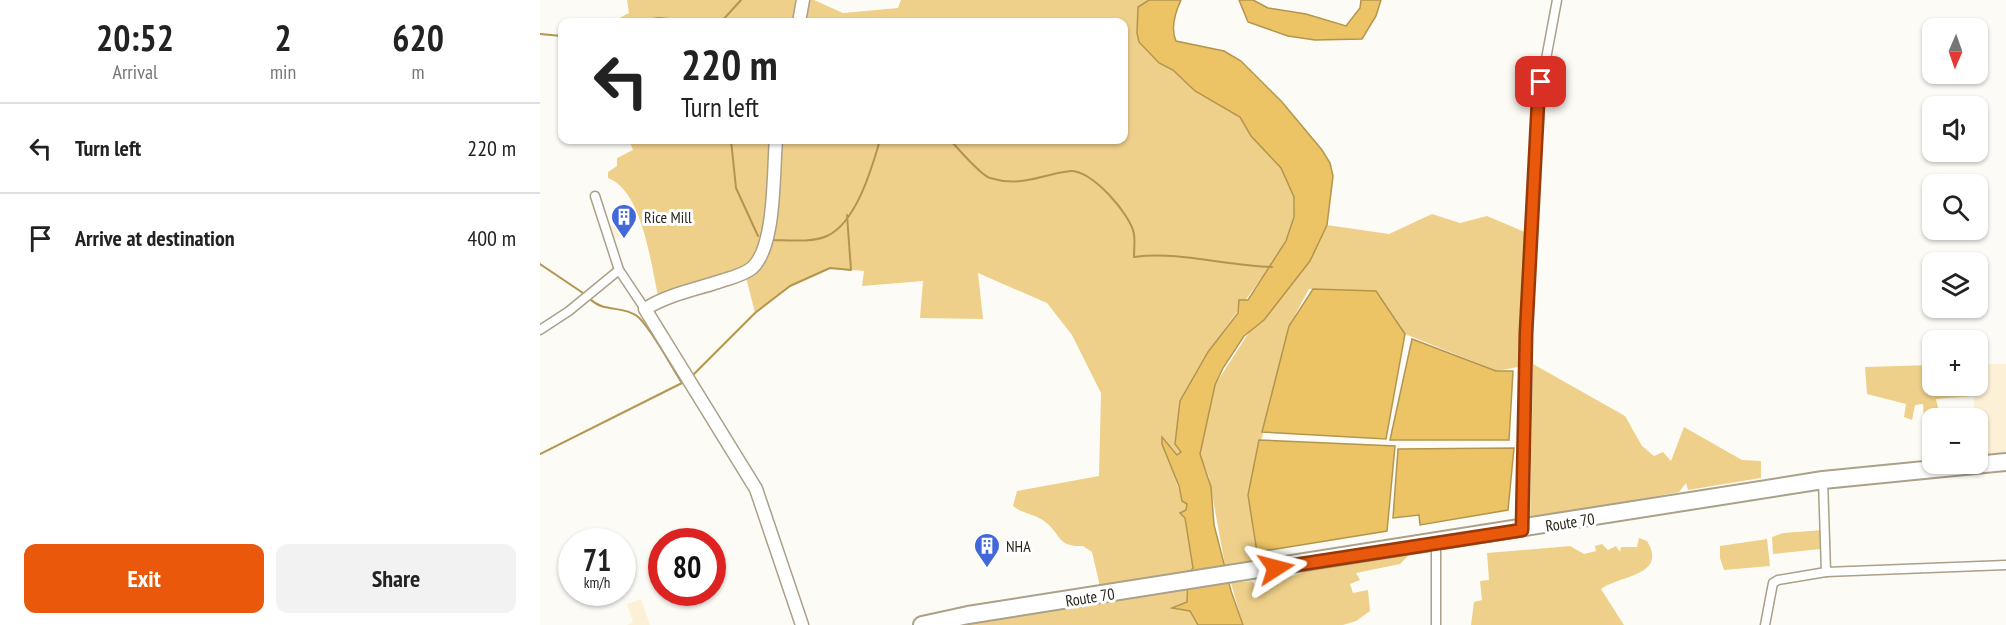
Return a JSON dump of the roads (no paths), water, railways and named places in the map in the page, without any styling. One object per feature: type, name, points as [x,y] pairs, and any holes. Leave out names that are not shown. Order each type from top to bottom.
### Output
[{"type":"highway","name":"Route 70","points":[[922,625],[968,615],[1522,530],[1822,480],[2006,462]]},
{"type":"street","points":[[800,18],[803,0]]},
{"type":"street","points":[[1522,530],[1526,333],[1538,102],[1557,0]]},
{"type":"street","points":[[645,309],[660,300],[743,274],[758,261],[765,250],[768,231],[776,144]]},
{"type":"street","points":[[595,196],[619,270],[756,489],[802,625]]},
{"type":"street","points":[[540,330],[569,311],[619,270]]},
{"type":"street","points":[[1822,480],[1826,572]]},
{"type":"street","points":[[1436,542],[1436,625]]},
{"type":"street","points":[[1765,625],[1773,584],[1787,578],[1826,572],[2006,565]]},
{"type":"waterway","points":[[725,18],[741,0]]},
{"type":"waterway","points":[[540,34],[558,36]]},
{"type":"waterway","points":[[731,144],[736,188],[758,236]]},
{"type":"waterway","points":[[770,240],[814,240],[827,236],[837,229],[861,194],[879,144]]},
{"type":"waterway","points":[[954,144],[985,176],[1001,181],[1022,181],[1071,171],[1089,178],[1109,195],[1126,216],[1134,234],[1134,257],[1186,257],[1272,267]]},
{"type":"waterway","points":[[692,376],[755,313],[790,286],[830,268],[851,270],[847,215]]},
{"type":"waterway","points":[[540,264],[586,295]]},
{"type":"waterway","points":[[540,454],[682,383],[654,338],[637,316],[601,306],[590,299]]},
{"type":"place","name":"Rice Mill","points":[[624,240]]},
{"type":"place","name":"NHA","points":[[987,569]]}]
